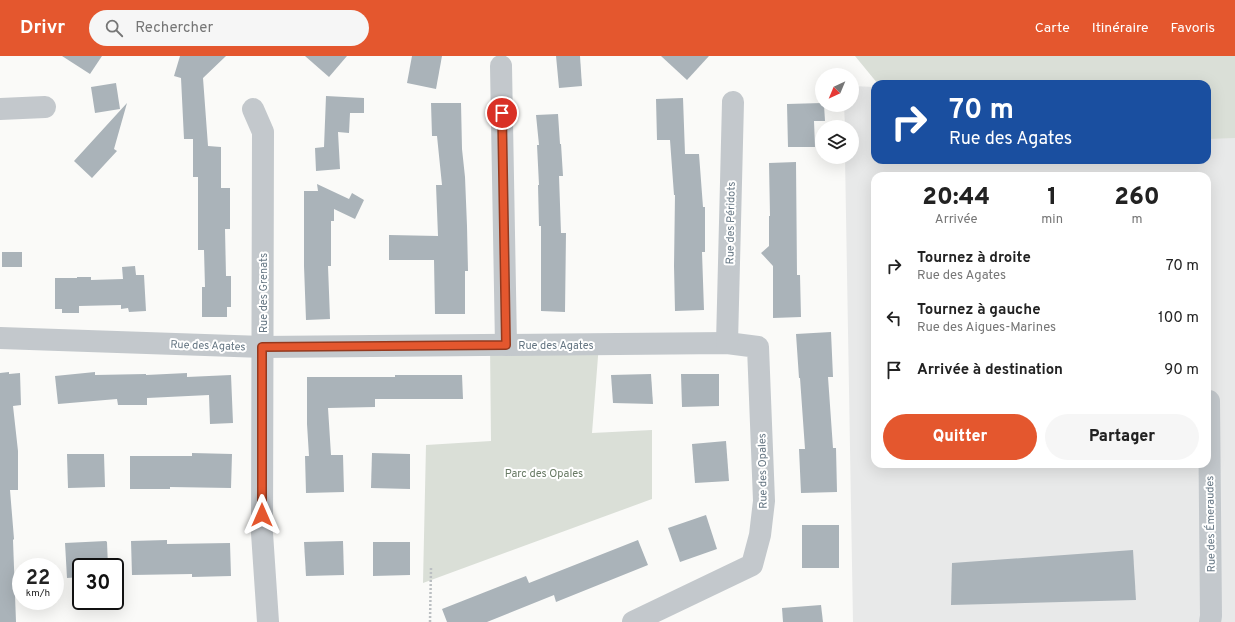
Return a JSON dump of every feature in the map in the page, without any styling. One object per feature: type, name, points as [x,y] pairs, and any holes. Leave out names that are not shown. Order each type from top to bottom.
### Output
[{"type":"street","points":[[501,66],[506,345]]},
{"type":"street","name":"Rue des Péridots","points":[[727,343],[733,102]]},
{"type":"street","points":[[0,109],[45,107]]},
{"type":"street","name":"Rue des Grenats","points":[[253,109],[263,132],[262,533],[268,622]]},
{"type":"street","name":"Rue des Agates","points":[[0,338],[262,347],[727,343]]},
{"type":"street","name":"Rue des Opales","points":[[634,622],[752,565],[760,535],[764,501],[758,347],[727,343]]},
{"type":"street","name":"Rue des Émeraudes","points":[[1210,468],[1210,622]]},
{"type":"path","points":[[430,622],[431,568]]},
{"type":"shaded area","points":[[859,86],[871,87],[871,164],[1211,164],[1211,99],[1235,100],[1235,622],[853,622],[845,164],[859,164],[859,120],[845,120],[844,112],[859,112]]},
{"type":"green space","points":[[855,56],[1235,56],[1235,138],[1211,139],[1211,80],[875,80]]},
{"type":"green space","name":"Parc des Opales","points":[[599,344],[592,433],[652,430],[652,499],[423,583],[426,445],[491,441],[490,345]]},
{"type":"building","points":[[62,56],[102,56],[90,74]]},
{"type":"building","points":[[180,56],[226,56],[203,78],[208,146],[221,147],[221,188],[230,188],[230,229],[225,229],[226,276],[231,276],[231,307],[227,307],[227,317],[202,317],[202,287],[205,287],[204,250],[198,250],[198,177],[193,177],[193,139],[184,139],[181,78],[174,76]]},
{"type":"building","points":[[305,56],[347,56],[329,77]]},
{"type":"building","points":[[412,56],[442,56],[436,89],[407,83]]},
{"type":"building","points":[[556,56],[580,56],[582,86],[559,88]]},
{"type":"building","points":[[661,56],[709,56],[687,80]]},
{"type":"building","points":[[116,83],[120,109],[95,113],[91,87]]},
{"type":"building","points":[[326,96],[364,98],[364,113],[350,113],[349,133],[338,132],[340,169],[316,171],[315,148],[324,147]]},
{"type":"building","points":[[683,98],[685,154],[699,154],[703,207],[705,207],[705,252],[702,252],[704,310],[675,311],[675,195],[670,140],[657,140],[656,99]]},
{"type":"building","points":[[127,103],[114,149],[117,151],[92,178],[74,161]]},
{"type":"building","points":[[431,103],[461,103],[468,271],[465,271],[465,314],[435,314],[434,260],[389,260],[389,235],[438,236],[436,185],[442,185],[437,136],[432,136]]},
{"type":"building","points":[[815,103],[815,112],[824,112],[825,120],[814,121],[815,147],[788,147],[787,104]]},
{"type":"building","points":[[558,114],[563,176],[559,176],[561,233],[566,233],[565,312],[541,311],[541,226],[539,226],[537,145],[539,145],[536,115]]},
{"type":"building","points":[[796,162],[797,275],[800,275],[801,317],[773,318],[773,266],[761,253],[769,246],[769,163]]},
{"type":"building","points":[[317,184],[349,199],[352,193],[364,200],[355,219],[334,209],[334,221],[331,221],[331,266],[328,266],[330,319],[306,320],[304,191],[318,191]]},
{"type":"building","points":[[2,252],[22,252],[22,267],[2,267]]},
{"type":"building","points":[[135,266],[136,275],[144,275],[146,311],[129,312],[128,308],[121,309],[121,305],[79,306],[79,313],[62,313],[62,309],[55,309],[55,278],[91,277],[91,280],[123,279],[122,267]]},
{"type":"building","points":[[831,332],[833,377],[828,377],[833,448],[836,448],[837,492],[801,493],[799,449],[805,449],[796,334]]},
{"type":"building","points":[[95,372],[95,375],[187,373],[187,377],[231,375],[233,423],[210,424],[209,395],[147,398],[147,405],[118,405],[117,399],[58,404],[55,376]]},
{"type":"building","points":[[0,373],[20,373],[21,405],[13,406],[18,451],[18,490],[10,490],[14,539],[14,558],[12,558],[12,610],[16,610],[16,622],[0,622]]},
{"type":"building","points":[[651,374],[653,404],[613,403],[611,375]]},
{"type":"building","points":[[681,374],[719,374],[719,406],[682,407]]},
{"type":"building","points":[[395,375],[462,375],[463,399],[375,399],[375,407],[328,408],[331,455],[343,455],[344,492],[306,493],[305,456],[309,456],[307,377],[395,377]]},
{"type":"building","points":[[726,441],[729,481],[695,483],[692,444]]},
{"type":"building","points":[[192,453],[232,454],[231,488],[170,487],[170,489],[130,489],[130,456],[192,456]]},
{"type":"building","points":[[372,453],[410,454],[410,489],[371,488]]},
{"type":"building","points":[[67,454],[104,454],[105,487],[68,488]]},
{"type":"building","points":[[706,515],[717,549],[680,562],[668,528]]},
{"type":"building","points":[[802,525],[839,525],[839,568],[802,568]]},
{"type":"building","points":[[167,540],[167,544],[230,543],[231,576],[192,577],[192,574],[132,575],[131,541]]},
{"type":"building","points":[[638,540],[648,565],[556,602],[554,595],[487,622],[447,622],[442,609],[526,576],[529,583]]},
{"type":"building","points":[[106,541],[108,558],[72,558],[72,578],[67,578],[65,543]]},
{"type":"building","points":[[343,541],[344,575],[306,576],[304,542]]},
{"type":"building","points":[[373,542],[410,542],[410,575],[373,576]]},
{"type":"building","points":[[1133,550],[1136,600],[951,605],[952,563]]},
{"type":"building","points":[[821,605],[823,622],[783,622],[782,608]]},
{"type":"route","points":[[262,515],[262,347],[506,345],[502,113]]}]
